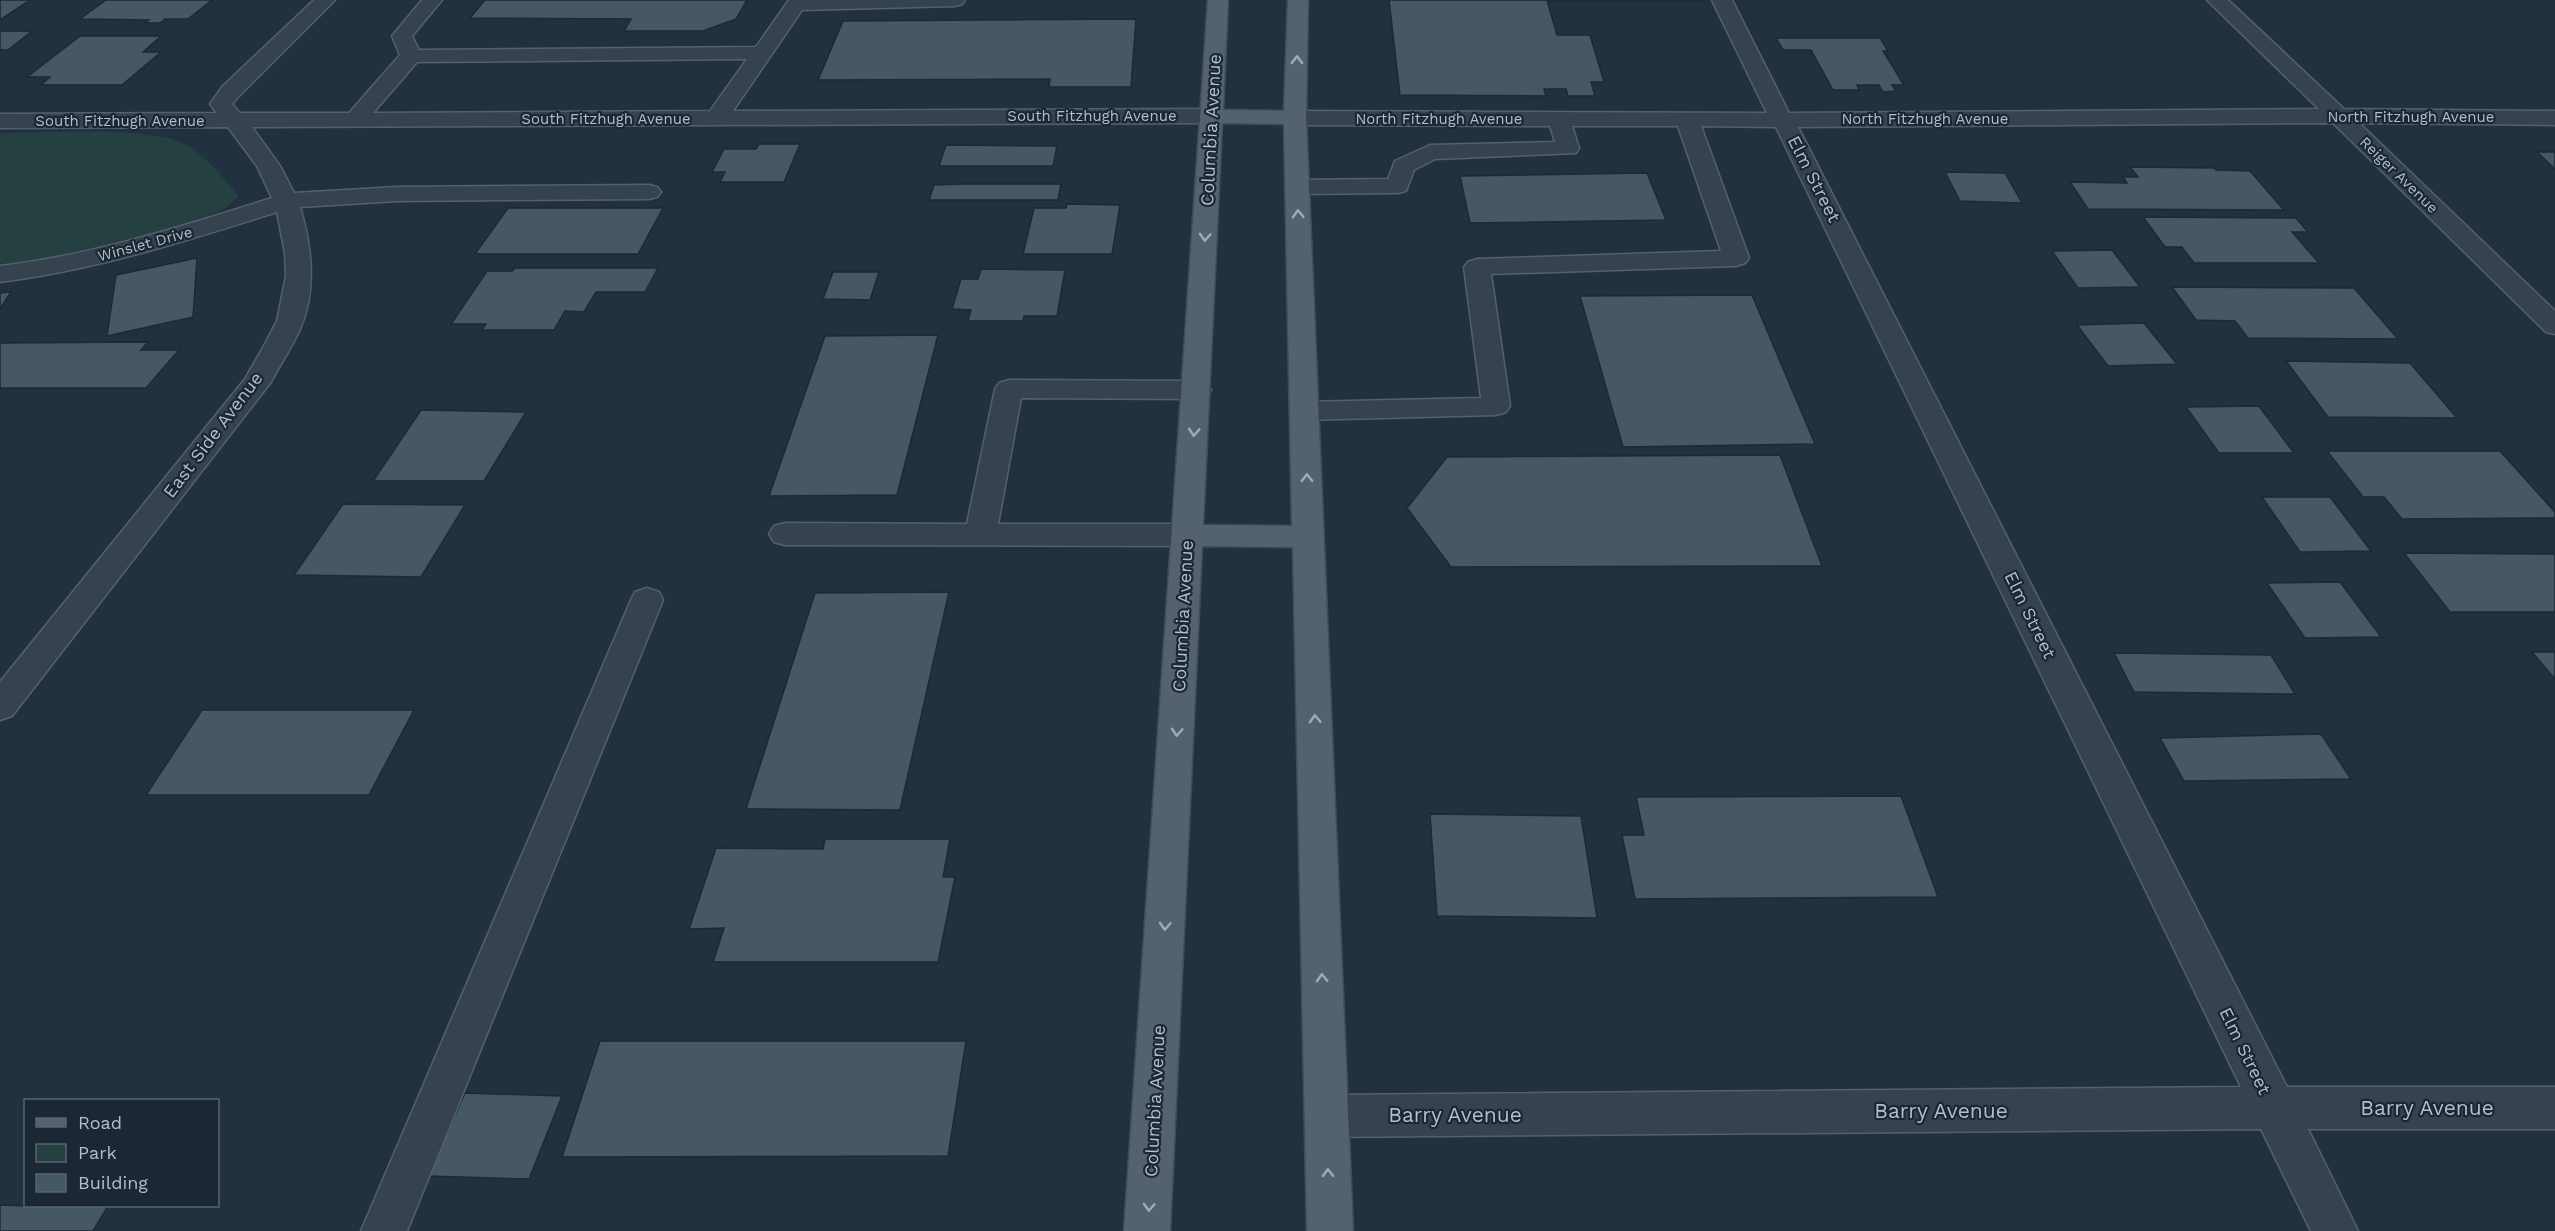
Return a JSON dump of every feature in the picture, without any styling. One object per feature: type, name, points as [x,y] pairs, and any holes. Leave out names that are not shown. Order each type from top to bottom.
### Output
[{"type":"main road","name":"Columbia Avenue","points":[[1148,1231],[1218,0]]},
{"type":"main road","points":[[1298,0],[1295,118],[1330,1231]]},
{"type":"main road","points":[[1212,116],[1295,118]]},
{"type":"main road","points":[[1188,535],[1308,537]]},
{"type":"street","name":"East Side Avenue","points":[[0,707],[257,382],[289,322],[299,285],[298,252],[286,201],[256,147],[221,104],[230,92],[325,0]]},
{"type":"street","points":[[411,56],[402,36],[432,0]]},
{"type":"street","points":[[717,118],[798,2],[955,0]]},
{"type":"street","name":"Elm Street","points":[[1722,0],[1771,103],[1798,146],[2335,1231]]},
{"type":"street","name":"Reiger Avenue","points":[[2217,0],[2555,326]]},
{"type":"street","points":[[355,120],[411,56],[761,54]]},
{"type":"street","name":"South Fitzhugh Avenue","points":[[0,121],[1212,116]]},
{"type":"street","name":"North Fitzhugh Avenue","points":[[1295,118],[1783,120],[2339,116],[2555,118]]},
{"type":"street","points":[[1426,118],[1430,152]]},
{"type":"street","points":[[1298,187],[1398,186],[1403,165],[1430,152],[1568,148],[1560,119]]},
{"type":"street","points":[[1305,411],[1496,406],[1477,267],[1736,258],[1687,119]]},
{"type":"street","name":"Winslet Drive","points":[[0,274],[43,269],[131,250],[286,201],[397,194],[649,192]]},
{"type":"street","points":[[980,534],[1009,389],[1197,390]]},
{"type":"street","points":[[785,534],[1188,535]]},
{"type":"street","points":[[384,1231],[646,600]]},
{"type":"street","name":"Barry Avenue","points":[[1327,1116],[2273,1108],[2555,1108]]},
{"type":"green space","points":[[121,132],[166,138],[182,143],[199,154],[239,196],[223,210],[140,239],[51,259],[0,264],[0,133]]},
{"type":"building","points":[[0,0],[30,0],[0,20]]},
{"type":"building","points":[[106,0],[212,0],[188,19],[165,19],[160,23],[145,23],[149,20],[80,19]]},
{"type":"building","points":[[485,0],[747,0],[736,19],[703,31],[624,31],[631,19],[470,18]]},
{"type":"building","points":[[1389,0],[1547,0],[1557,35],[1590,35],[1604,82],[1591,82],[1595,96],[1568,96],[1566,89],[1544,89],[1546,96],[1400,95]]},
{"type":"building","points":[[1704,0],[1704,1],[1548,1]]},
{"type":"building","points":[[1136,19],[1131,87],[1049,87],[1050,79],[818,80],[843,21]]},
{"type":"building","points":[[0,31],[32,31],[8,50],[0,50]]},
{"type":"building","points":[[80,36],[161,36],[143,52],[161,52],[122,85],[41,85],[50,77],[27,77]]},
{"type":"building","points":[[1776,38],[1880,38],[1888,51],[1883,51],[1904,85],[1892,85],[1896,91],[1883,92],[1879,85],[1857,85],[1859,90],[1833,90],[1811,50],[1783,50]]},
{"type":"building","points":[[759,144],[800,144],[784,182],[720,182],[725,172],[712,172],[724,149],[756,149]]},
{"type":"building","points":[[946,145],[1057,146],[1053,166],[939,166]]},
{"type":"building","points":[[2537,152],[2555,152],[2555,169]]},
{"type":"building","points":[[2130,167],[2250,171],[2284,210],[2088,209],[2070,182],[2127,183],[2123,177],[2138,177]]},
{"type":"building","points":[[1945,172],[2005,173],[2022,203],[1960,201]]},
{"type":"building","points":[[1647,173],[1666,220],[1470,223],[1460,176]]},
{"type":"building","points":[[1061,184],[1058,200],[929,200],[934,185]]},
{"type":"building","points":[[1067,204],[1120,205],[1112,254],[1023,254],[1034,208],[1066,208]]},
{"type":"building","points":[[508,208],[663,208],[638,254],[475,254]]},
{"type":"building","points":[[2143,217],[2296,218],[2308,232],[2292,232],[2319,263],[2194,263],[2182,247],[2165,247]]},
{"type":"building","points":[[2112,250],[2140,287],[2078,288],[2052,251]]},
{"type":"building","points":[[197,258],[193,317],[107,336],[116,275]]},
{"type":"building","points":[[515,268],[658,268],[645,292],[596,292],[584,312],[565,311],[554,330],[482,330],[486,324],[451,324],[487,271],[512,271]]},
{"type":"building","points":[[981,269],[1065,270],[1057,316],[1024,316],[1023,321],[968,321],[971,310],[952,309],[961,279],[978,279]]},
{"type":"building","points":[[833,272],[879,272],[870,300],[823,299]]},
{"type":"building","points":[[2172,287],[2354,288],[2398,339],[2248,338],[2235,321],[2196,320]]},
{"type":"building","points":[[11,292],[0,309],[0,293]]},
{"type":"building","points":[[1752,295],[1815,444],[1623,447],[1580,296]]},
{"type":"building","points":[[2144,323],[2177,364],[2108,366],[2077,325]]},
{"type":"building","points":[[938,335],[897,495],[769,496],[825,336]]},
{"type":"building","points":[[148,342],[141,350],[179,350],[146,388],[0,388],[0,343]]},
{"type":"building","points":[[2286,361],[2410,363],[2457,418],[2328,417]]},
{"type":"building","points":[[2259,406],[2294,453],[2219,453],[2186,407]]},
{"type":"building","points":[[421,410],[526,412],[484,481],[373,481]]},
{"type":"building","points":[[2327,451],[2500,451],[2555,512],[2555,518],[2402,519],[2384,497],[2363,497]]},
{"type":"building","points":[[1780,455],[1822,566],[1451,567],[1407,508],[1447,457]]},
{"type":"building","points":[[2262,497],[2330,497],[2371,551],[2300,552]]},
{"type":"building","points":[[343,504],[465,505],[421,577],[294,575]]},
{"type":"building","points":[[2404,553],[2555,554],[2555,612],[2450,612]]},
{"type":"building","points":[[2340,582],[2381,637],[2305,638],[2267,583]]},
{"type":"building","points":[[949,592],[900,810],[746,809],[815,593]]},
{"type":"building","points":[[2532,652],[2555,652],[2555,679]]},
{"type":"building","points":[[2114,653],[2271,655],[2295,694],[2134,692]]},
{"type":"building","points":[[202,710],[414,710],[369,795],[146,795]]},
{"type":"building","points":[[2321,734],[2351,779],[2184,781],[2160,738]]},
{"type":"building","points":[[1901,796],[1938,897],[1635,899],[1622,835],[1644,835],[1636,797]]},
{"type":"building","points":[[1430,814],[1581,816],[1597,918],[1437,916]]},
{"type":"building","points":[[825,839],[950,839],[943,877],[955,877],[938,962],[713,962],[724,928],[689,929],[716,848],[823,849]]},
{"type":"building","points":[[600,1041],[966,1041],[948,1156],[562,1157]]},
{"type":"building","points":[[465,1093],[562,1096],[529,1179],[428,1176]]},
{"type":"building","points":[[0,1205],[107,1207],[93,1231],[0,1231]]}]
